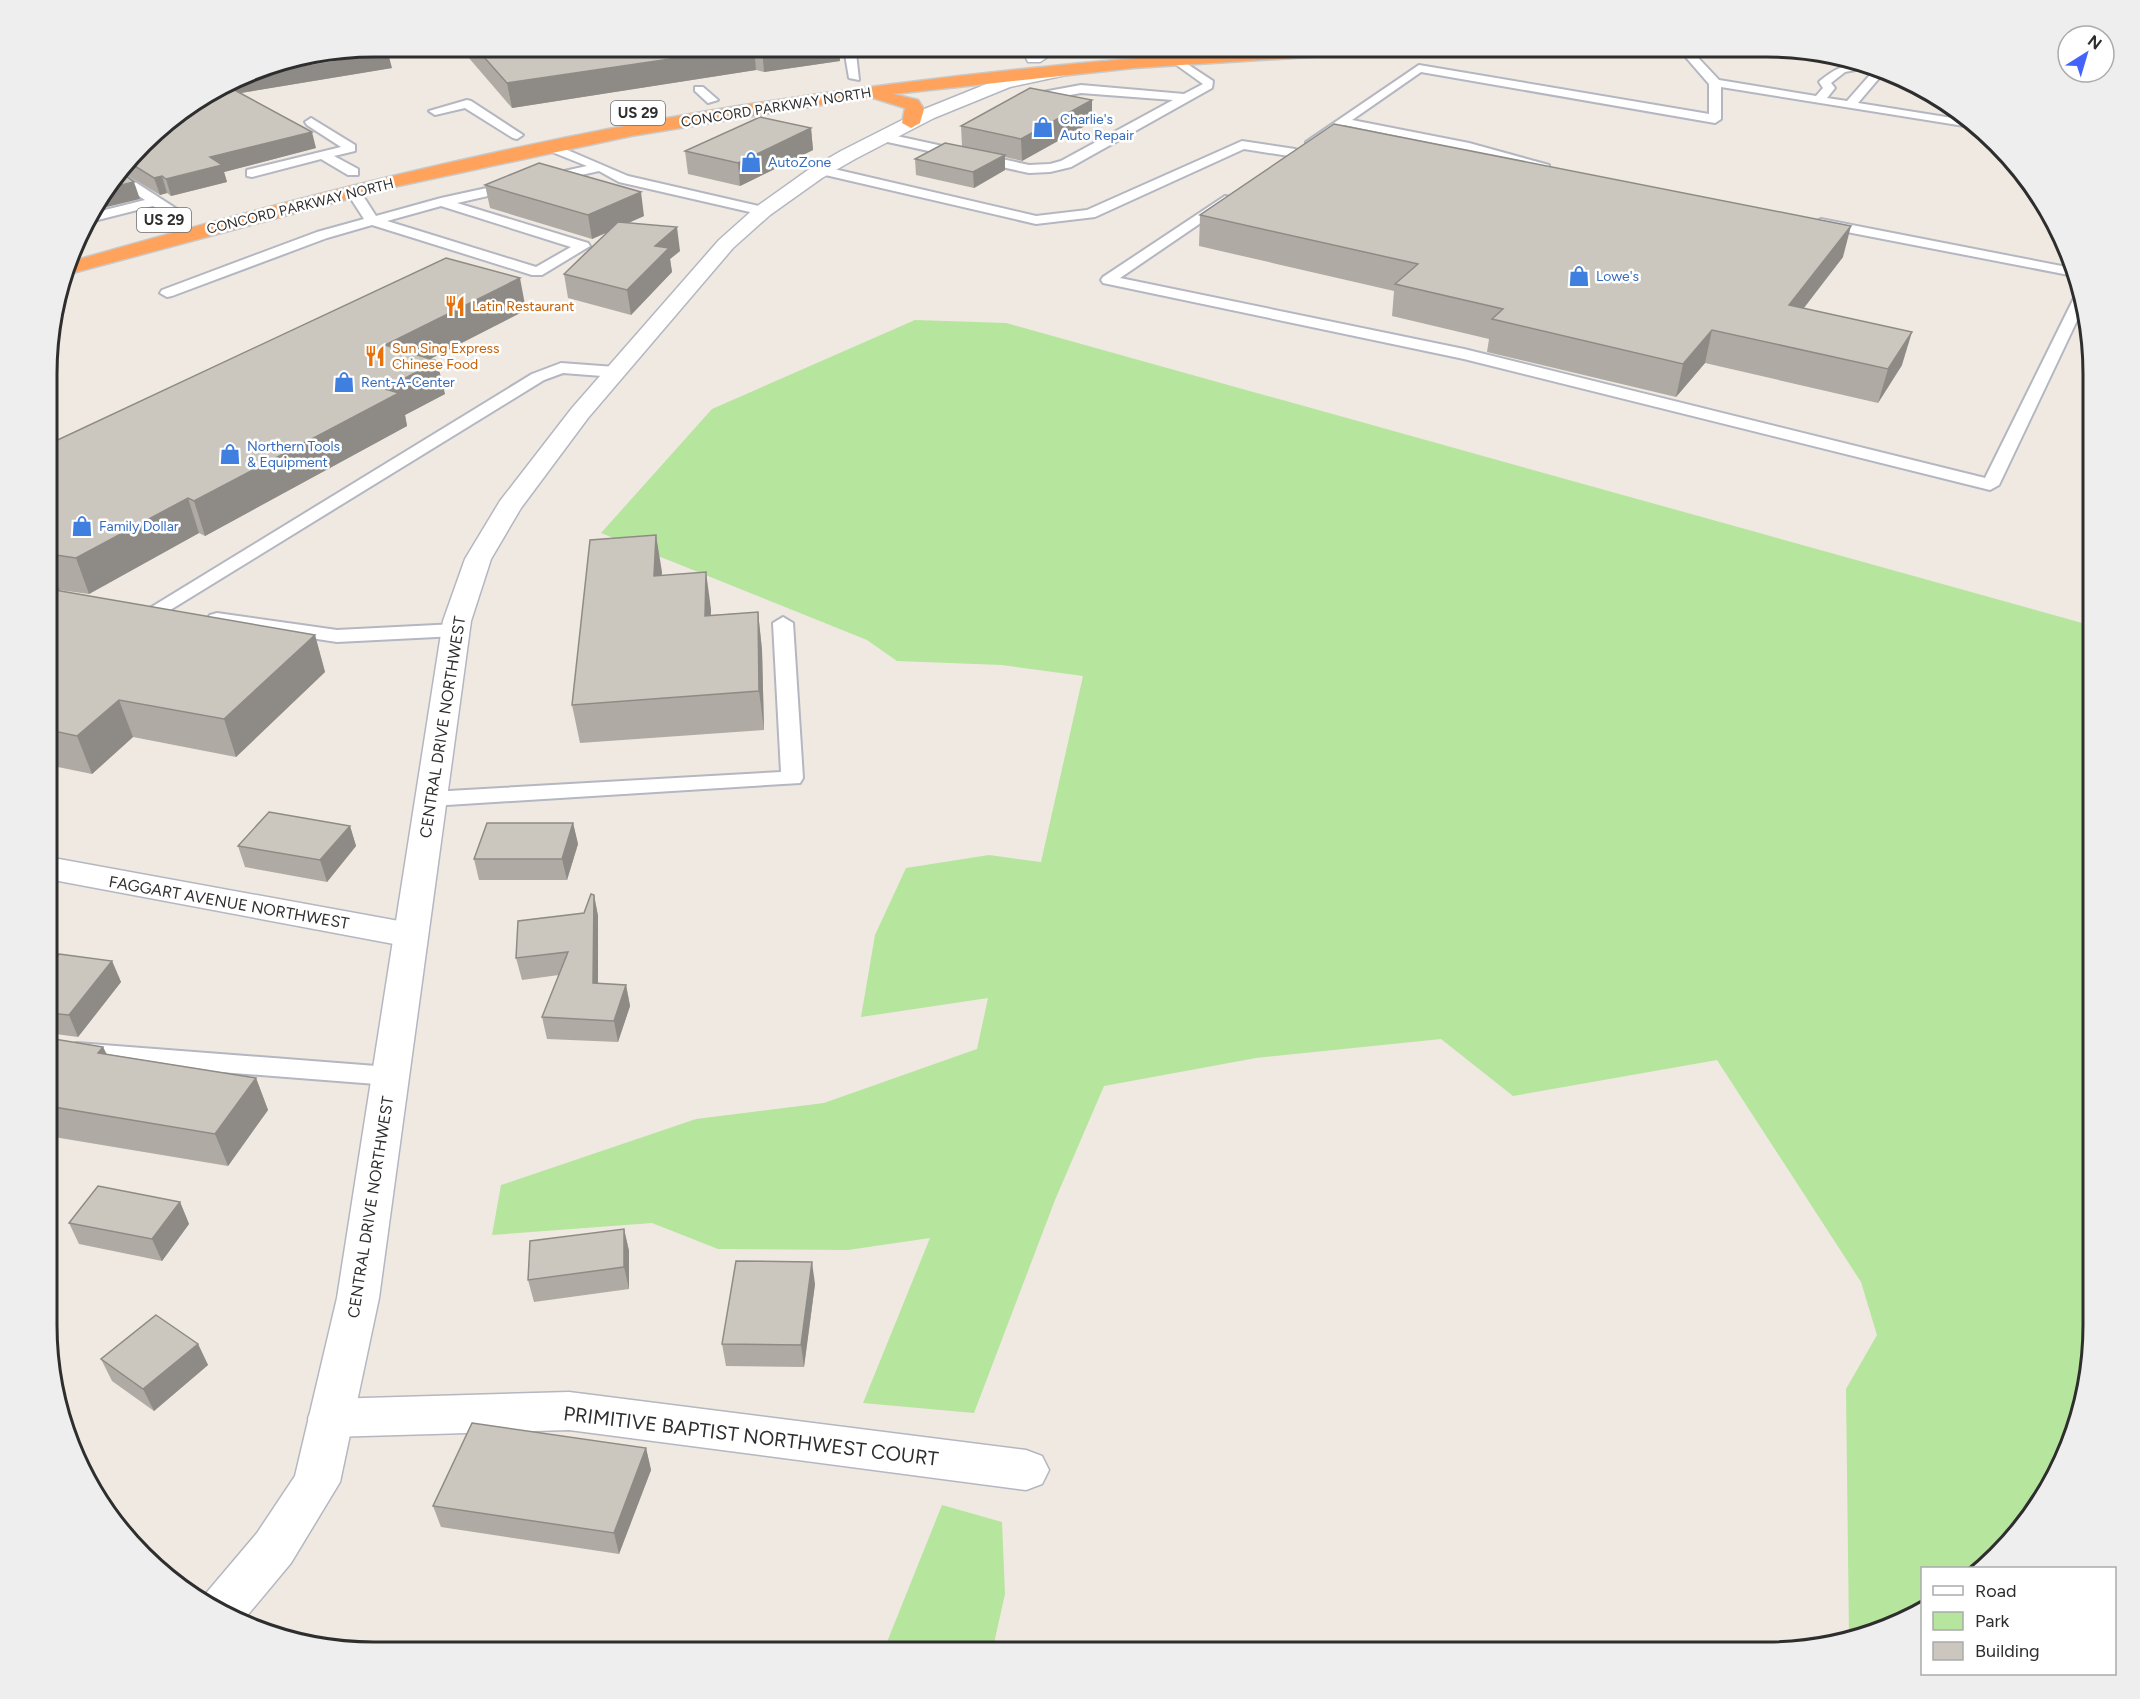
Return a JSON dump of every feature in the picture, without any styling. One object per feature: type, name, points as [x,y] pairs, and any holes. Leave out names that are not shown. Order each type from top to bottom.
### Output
[{"type":"highway","name":"CONCORD PARKWAY NORTH","points":[[488,141],[855,78],[1044,57]]},
{"type":"highway","name":"CONCORD PARKWAY NORTH","points":[[332,177],[357,177],[550,147],[708,102],[842,96],[1068,69],[1210,57]]},
{"type":"highway","points":[[708,102],[814,94],[1017,66],[1034,58]]},
{"type":"highway","points":[[842,96],[882,95],[906,101],[915,109],[911,123]]},
{"type":"highway","name":"CONCORD PARKWAY NORTH","points":[[77,264],[165,240],[357,177]]},
{"type":"highway","name":"US 29","points":[[148,224],[187,214]]},
{"type":"street","name":"CENTRAL DRIVE NORTHWEST","points":[[225,1605],[274,1548],[317,1482],[358,1298],[456,630],[478,559],[509,506],[615,372],[726,244],[763,211],[821,170],[911,123],[1005,83],[1068,69]]},
{"type":"street","name":"FAGGART AVENUE NORTHWEST","points":[[57,870],[410,935]]},
{"type":"street","name":"PRIMITIVE BAPTIST NORTHWEST COURT","points":[[330,1418],[569,1411],[1026,1470]]},
{"type":"lane","points":[[851,57],[855,78]]},
{"type":"lane","points":[[1691,57],[1715,83],[1959,123]]},
{"type":"lane","points":[[883,138],[1029,169],[1050,168],[1065,164],[1208,86],[1209,83],[1175,59]]},
{"type":"lane","points":[[1275,166],[1419,68],[1715,119],[1715,83]]},
{"type":"lane","points":[[1819,100],[1829,88],[1825,82],[1842,69],[1849,68]]},
{"type":"lane","points":[[1844,104],[1863,73]]},
{"type":"lane","points":[[1844,104],[1874,76]]},
{"type":"lane","points":[[1864,108],[1887,81]]},
{"type":"lane","points":[[1009,109],[1029,97],[1081,89],[1187,98]]},
{"type":"lane","points":[[435,111],[466,104],[517,135]]},
{"type":"lane","points":[[1341,121],[1491,153],[1560,172]]},
{"type":"lane","points":[[252,173],[351,148],[311,122]]},
{"type":"lane","points":[[1323,134],[1345,139]]},
{"type":"lane","points":[[938,150],[958,138]]},
{"type":"lane","points":[[821,170],[1036,220],[1090,214],[1242,145],[1295,153]]},
{"type":"lane","points":[[550,147],[601,167],[624,179],[763,211]]},
{"type":"lane","points":[[1457,158],[1491,153]]},
{"type":"lane","points":[[323,155],[357,177],[372,221]]},
{"type":"lane","points":[[167,293],[322,235],[441,202],[601,167]]},
{"type":"lane","points":[[117,189],[136,188],[187,214]]},
{"type":"lane","points":[[110,198],[136,188]]},
{"type":"lane","points":[[108,202],[136,188]]},
{"type":"lane","points":[[104,209],[136,188]]},
{"type":"lane","points":[[1236,193],[1108,280],[1464,354],[1990,485],[2076,307]]},
{"type":"lane","points":[[372,221],[537,272],[583,246],[441,202]]},
{"type":"lane","points":[[1809,221],[2065,271]]},
{"type":"lane","points":[[154,611],[414,455],[538,376],[561,368],[615,372]]},
{"type":"lane","points":[[131,608],[337,636],[456,630]]},
{"type":"lane","points":[[431,799],[792,778],[783,623]]},
{"type":"lane","points":[[69,1052],[389,1076]]},
{"type":"green space","points":[[915,320],[1006,323],[2083,623],[2082,1346],[2077,1387],[2059,1446],[2041,1484],[2004,1534],[1970,1567],[1921,1567],[1921,1602],[1887,1618],[1849,1631],[1846,1389],[1877,1335],[1861,1282],[1717,1060],[1513,1096],[1441,1039],[1256,1058],[1104,1086],[1055,1200],[974,1413],[863,1403],[930,1238],[848,1250],[718,1249],[652,1223],[492,1235],[501,1185],[696,1119],[824,1103],[977,1049],[988,998],[861,1017],[875,935],[906,868],[989,855],[1041,862],[1083,676],[1002,665],[897,661],[867,640],[601,533],[712,409]]},
{"type":"green space","points":[[942,1505],[1002,1522],[1005,1594],[994,1642],[887,1642]]},
{"type":"building","points":[[484,57],[684,57],[507,83]]},
{"type":"building","points":[[359,58],[286,70],[312,63]]},
{"type":"building","points":[[1030,88],[1092,100],[1021,139],[961,126]]},
{"type":"building","points":[[234,90],[312,132],[210,157],[222,165],[166,179],[162,176],[154,178],[135,166],[181,123],[215,99]]},
{"type":"building","points":[[760,117],[811,128],[738,163],[685,151]]},
{"type":"building","name":"Lowe's","points":[[1334,124],[1851,226],[1789,305],[1912,332],[1888,369],[1712,330],[1683,364],[1492,319],[1503,309],[1395,284],[1418,264],[1200,215]]},
{"type":"building","points":[[945,143],[1005,155],[973,172],[915,159]]},
{"type":"building","points":[[539,163],[641,192],[588,215],[485,185]]},
{"type":"building","points":[[127,176],[134,182],[120,185]]},
{"type":"building","points":[[618,222],[677,227],[655,246],[669,248],[627,290],[564,274]]},
{"type":"building","points":[[446,258],[520,278],[385,345],[437,361],[385,389],[399,393],[194,501],[188,498],[76,558],[57,555],[57,440]]},
{"type":"building","points":[[656,535],[654,576],[706,572],[705,616],[758,612],[759,691],[572,705],[590,540]]},
{"type":"building","points":[[57,590],[315,635],[224,719],[119,700],[77,736],[57,732]]},
{"type":"building","points":[[269,812],[350,826],[320,860],[238,846]]},
{"type":"building","points":[[487,823],[573,823],[562,859],[474,859]]},
{"type":"building","points":[[591,894],[594,895],[593,983],[626,985],[614,1021],[542,1017],[568,952],[516,958],[518,921],[584,913]]},
{"type":"building","points":[[59,954],[112,961],[69,1015],[57,1014],[57,957]]},
{"type":"building","points":[[57,1039],[103,1047],[98,1053],[256,1078],[215,1134],[57,1108]]},
{"type":"building","points":[[98,1186],[180,1202],[152,1239],[69,1223]]},
{"type":"building","points":[[624,1229],[624,1267],[528,1280],[530,1241]]},
{"type":"building","points":[[736,1261],[812,1262],[801,1345],[722,1344]]},
{"type":"building","points":[[156,1315],[198,1344],[143,1389],[101,1359]]},
{"type":"building","points":[[472,1423],[646,1448],[614,1533],[433,1506]]},
{"type":"place","name":"Charlie's Auto Repair","points":[[1043,127]]},
{"type":"place","name":"AutoZone","points":[[751,162]]},
{"type":"place","name":"Lowe's","points":[[1579,276]]},
{"type":"place","name":"Latin Restaurant","points":[[455,306]]},
{"type":"place","name":"Sun Sing Express Chinese Food","points":[[375,356]]},
{"type":"place","name":"Rent-A-Center","points":[[344,382]]},
{"type":"place","name":"Northern Tools & Equipment","points":[[230,454]]},
{"type":"place","name":"Family Dollar","points":[[82,526]]}]
